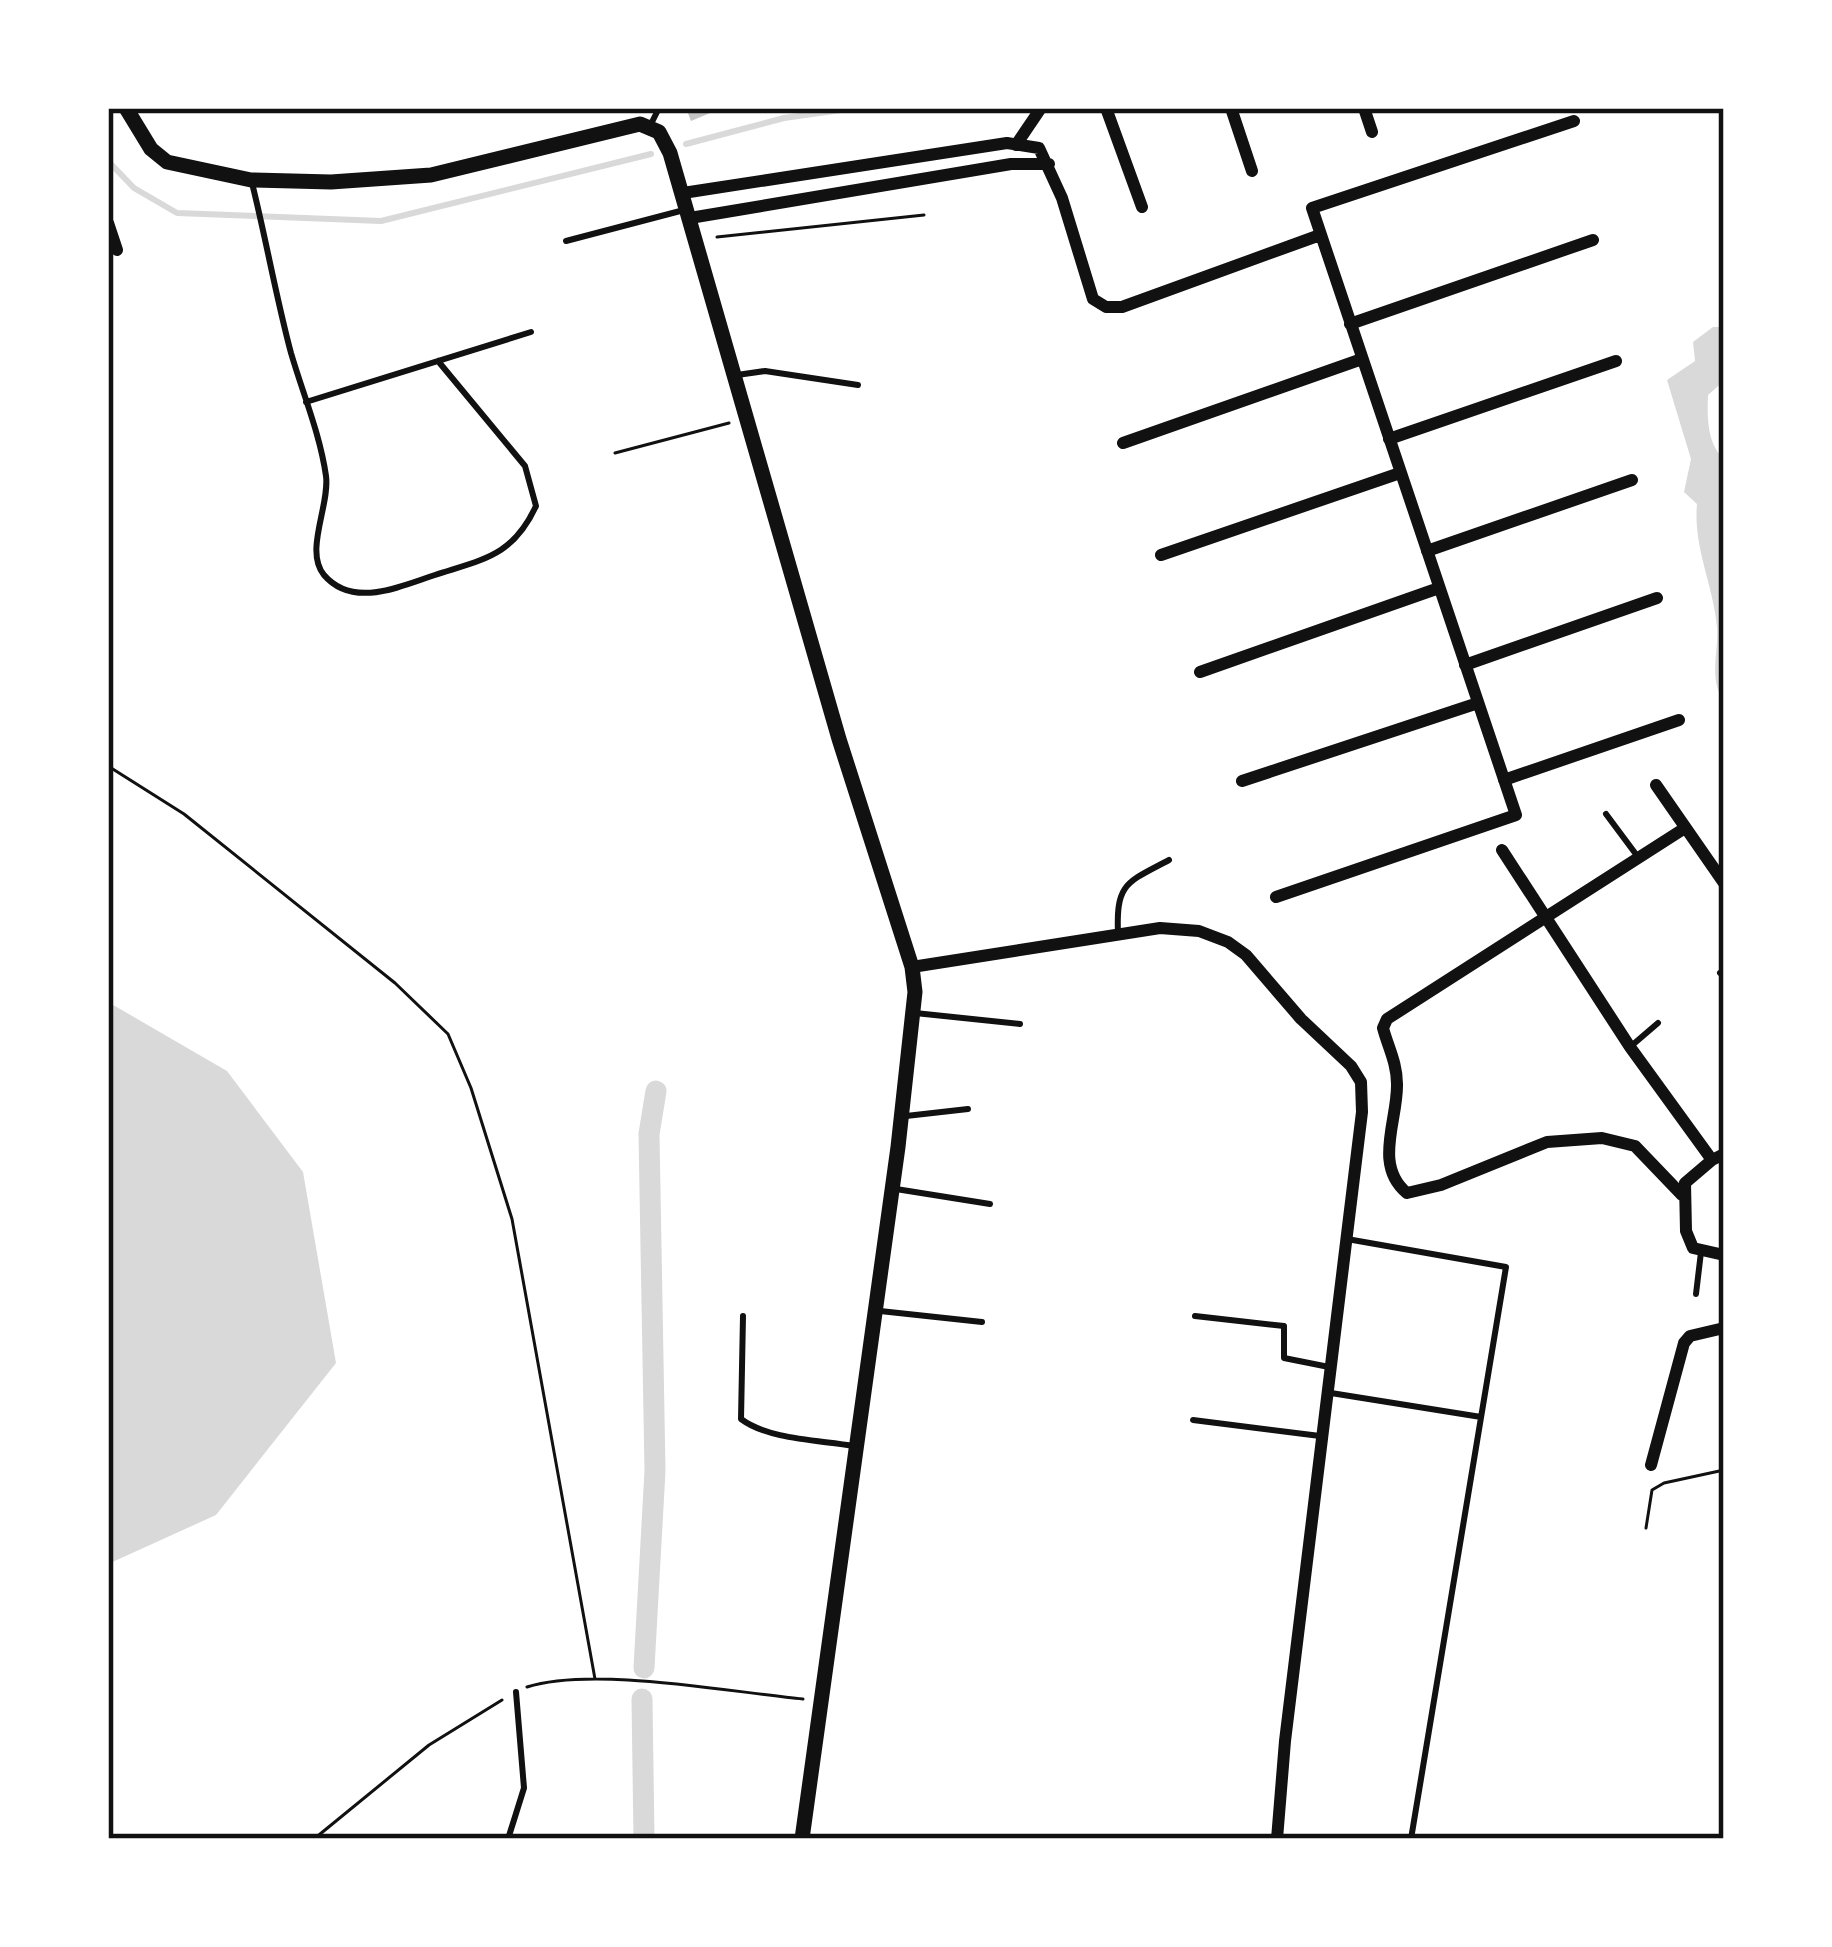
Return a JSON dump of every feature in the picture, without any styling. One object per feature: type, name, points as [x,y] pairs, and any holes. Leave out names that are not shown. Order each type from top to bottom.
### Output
[{"type":"street","points":[[126,108],[151,149],[167,162],[251,180],[331,182],[431,175],[623,125],[650,127],[665,142],[839,739],[912,968],[915,1013],[893,1188],[802,1839]]},
{"type":"street","points":[[1016,145],[1041,108]]},
{"type":"street","points":[[1106,108],[1142,207]]},
{"type":"street","points":[[1231,108],[1252,171]]},
{"type":"street","points":[[1364,108],[1372,132]]},
{"type":"street","points":[[1276,897],[1516,815],[1312,208],[1574,122]]},
{"type":"street","points":[[687,207],[1016,145],[1039,148],[1049,164],[1093,298],[1106,307],[1123,307],[1320,235]]},
{"type":"street","points":[[687,207],[1011,164],[1049,164]]},
{"type":"street","points":[[108,223],[117,250]]},
{"type":"street","points":[[1350,324],[1593,240]]},
{"type":"street","points":[[1124,443],[1362,359]]},
{"type":"street","points":[[1389,439],[1616,361]]},
{"type":"street","points":[[1161,556],[1400,472]]},
{"type":"street","points":[[1426,550],[1632,480]]},
{"type":"street","points":[[1200,672],[1439,588]]},
{"type":"street","points":[[1465,664],[1657,598]]},
{"type":"street","points":[[1242,781],[1478,703]]},
{"type":"street","points":[[1504,780],[1679,720]]},
{"type":"street","points":[[1656,785],[1724,883]]},
{"type":"street","points":[[1682,1195],[1635,1146],[1602,1138],[1546,1142],[1414,1194],[1402,1190],[1395,1182],[1388,1134],[1398,1088],[1383,1024],[1685,828]]},
{"type":"street","points":[[1502,850],[1630,1047],[1718,1157],[1685,1183],[1682,1195],[1689,1244],[1701,1252],[1724,1255]]},
{"type":"street","points":[[912,968],[1118,934],[1199,931],[1228,942],[1263,972],[1361,1082],[1348,1239],[1277,1839]]},
{"type":"street","points":[[1651,1465],[1684,1343],[1690,1336],[1724,1328]]},
{"type":"lane","points":[[650,127],[659,108]]},
{"type":"lane","points":[[251,180],[328,486],[319,567],[333,583],[372,595],[496,555],[523,535],[536,506],[525,466],[438,361]]},
{"type":"lane","points":[[566,241],[687,207]]},
{"type":"lane","points":[[306,402],[531,332]]},
{"type":"lane","points":[[736,375],[765,371],[858,385]]},
{"type":"lane","points":[[1606,814],[1638,857]]},
{"type":"lane","points":[[1118,934],[1121,890],[1169,860]]},
{"type":"lane","points":[[915,1013],[1020,1024]]},
{"type":"lane","points":[[1630,1047],[1658,1023]]},
{"type":"lane","points":[[902,1116],[968,1109]]},
{"type":"lane","points":[[893,1188],[990,1204]]},
{"type":"lane","points":[[1348,1239],[1507,1267],[1411,1839]]},
{"type":"lane","points":[[1696,1294],[1701,1252]]},
{"type":"lane","points":[[876,1311],[982,1322]]},
{"type":"lane","points":[[743,1316],[740,1420],[857,1447]]},
{"type":"lane","points":[[1195,1316],[1284,1326],[1284,1358],[1333,1367]]},
{"type":"lane","points":[[1329,1393],[1481,1417]]},
{"type":"lane","points":[[1193,1420],[1324,1436]]},
{"type":"lane","points":[[508,1839],[524,1788],[516,1692]]},
{"type":"path","points":[[697,239],[924,215]]},
{"type":"path","points":[[615,453],[748,418]]},
{"type":"path","points":[[108,766],[184,814],[395,983],[448,1034],[471,1088],[512,1219],[595,1678]]},
{"type":"path","points":[[1646,1528],[1652,1490],[1724,1470]]},
{"type":"path","points":[[314,1839],[428,1745],[516,1692],[560,1678],[823,1702]]},
{"type":"shaded area","points":[[1713,327],[1724,327],[1724,381],[1708,395],[1708,412],[1711,438],[1724,459],[1719,467],[1724,488],[1724,702],[1716,683],[1717,627],[1698,535],[1697,504],[1684,492],[1691,459],[1667,380],[1695,361],[1693,342]]},
{"type":"shaded area","points":[[108,1002],[227,1071],[303,1172],[336,1363],[216,1515],[108,1564]]},
{"type":"building","points":[[686,108],[722,108],[691,121]]},
{"type":"waterway","points":[[686,144],[784,118],[855,108]]},
{"type":"waterway","points":[[108,161],[134,188],[177,213],[381,221],[651,154]]},
{"type":"waterway","points":[[644,1668],[655,1471],[649,1134],[656,1091]]},
{"type":"waterway","points":[[642,1699],[644,1839]]}]
